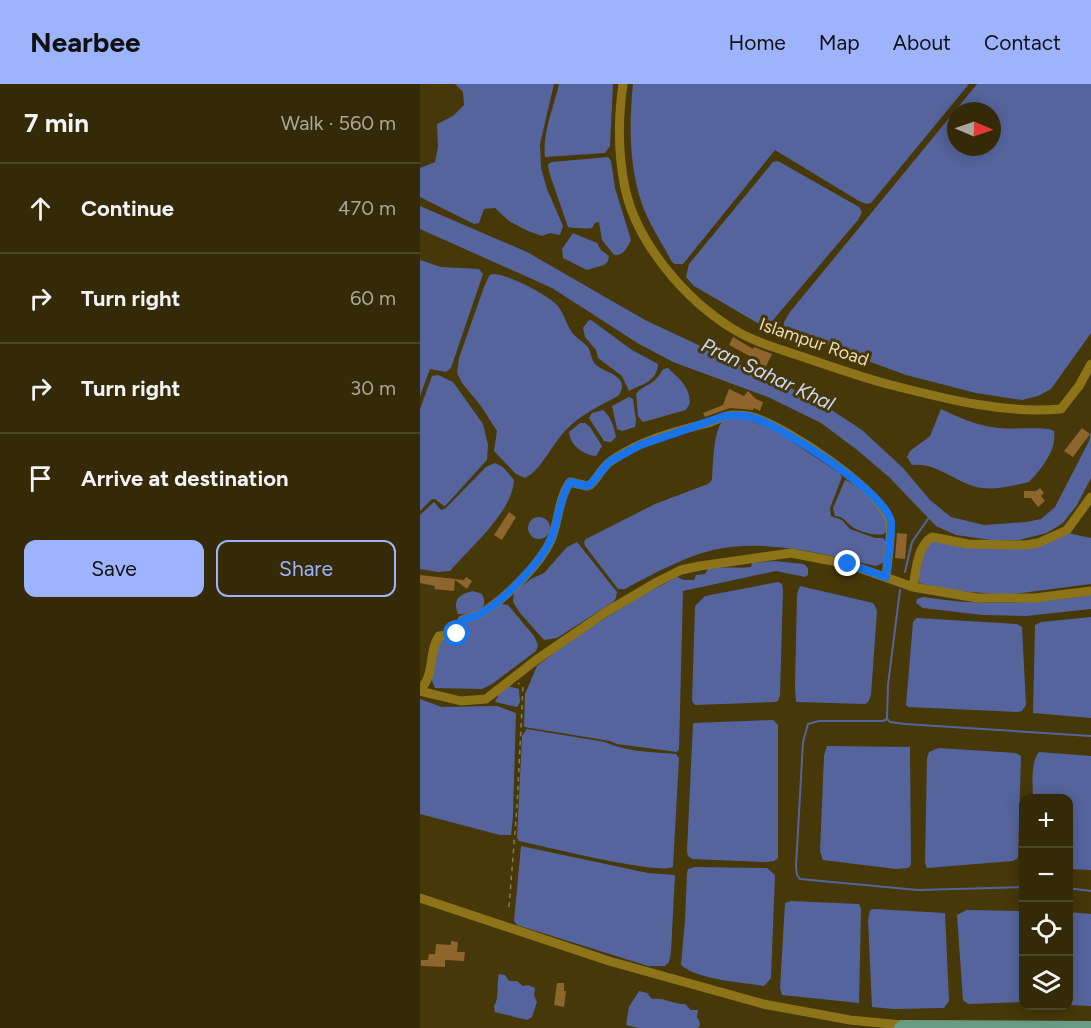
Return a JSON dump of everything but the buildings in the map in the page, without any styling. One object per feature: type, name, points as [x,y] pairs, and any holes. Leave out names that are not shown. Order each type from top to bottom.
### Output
[{"type":"main road","points":[[900,1026],[1091,1026]]},
{"type":"street","name":"Islampur Road","points":[[623,84],[620,105],[620,154],[625,189],[637,222],[675,280],[696,302],[733,329],[761,343],[864,378],[961,403],[1043,411],[1061,409],[1079,386],[1091,364]]},
{"type":"street","points":[[886,577],[891,520],[880,504],[854,479],[823,456],[787,434],[756,418],[725,416],[640,445],[609,462],[590,485],[570,482],[562,499],[551,541],[530,571],[483,613],[461,621],[460,632],[439,636],[432,652],[426,684],[420,690],[461,701],[486,699],[606,612],[681,570],[700,566],[791,553],[848,564],[913,587],[977,598],[1035,598],[1091,591]]},
{"type":"street","points":[[913,587],[917,562],[928,539],[932,537],[968,544],[1025,545],[1038,543],[1067,530],[1091,498]]},
{"type":"street","points":[[420,898],[609,961],[763,1004],[850,1020],[900,1026]]},
{"type":"path","points":[[509,908],[523,687],[513,678]]},
{"type":"water","points":[[455,84],[554,84],[540,144],[541,168],[547,189],[563,226],[560,235],[550,233],[542,236],[528,231],[509,221],[495,208],[484,209],[479,223],[474,224],[420,197],[420,168],[435,162],[438,147],[437,124],[453,116],[464,105],[463,92]]},
{"type":"water","points":[[559,84],[613,84],[610,146],[605,153],[545,157],[547,129]]},
{"type":"water","points":[[633,84],[969,84],[954,102],[947,102],[947,111],[871,203],[866,204],[859,201],[775,150],[683,264],[672,262],[642,204],[632,160]]},
{"type":"water","points":[[977,84],[1091,84],[1091,333],[1051,389],[1038,396],[1022,400],[976,393],[906,375],[803,337],[784,327],[784,322],[947,121],[947,156],[1001,156],[1001,102],[962,102]]},
{"type":"water","points":[[608,157],[611,161],[615,188],[631,240],[625,251],[617,255],[614,255],[602,240],[599,222],[595,223],[592,228],[568,227],[548,164]]},
{"type":"water","points":[[778,161],[859,207],[862,212],[858,220],[768,326],[761,325],[694,286],[686,277],[689,264],[773,162]]},
{"type":"water","points":[[420,206],[527,252],[645,320],[816,400],[862,430],[903,468],[930,500],[951,517],[984,525],[1041,519],[1055,507],[1089,441],[1091,431],[1091,478],[1077,505],[1063,523],[1047,533],[1019,540],[991,540],[956,535],[936,526],[889,477],[821,423],[768,397],[673,362],[639,344],[552,288],[420,229]]},
{"type":"water","points":[[573,233],[597,243],[601,250],[609,256],[608,261],[604,265],[587,270],[563,258],[562,249]]},
{"type":"water","points":[[420,260],[441,267],[479,269],[483,274],[451,368],[446,372],[430,369],[420,396]]},
{"type":"water","points":[[492,274],[517,281],[553,301],[560,309],[569,328],[588,347],[595,364],[617,377],[622,385],[618,396],[572,424],[537,469],[525,478],[516,474],[494,451],[497,431],[457,373],[459,358],[484,287]]},
{"type":"water","points":[[591,320],[632,350],[658,364],[652,379],[629,391],[622,376],[598,358],[596,350],[585,337],[583,328]]},
{"type":"water","points":[[668,368],[686,387],[690,403],[686,410],[643,422],[638,416],[636,394],[653,382],[663,369]]},
{"type":"water","points":[[438,375],[453,382],[483,424],[488,445],[487,460],[446,505],[432,499],[420,511],[420,409],[432,376]]},
{"type":"water","points":[[629,397],[633,399],[635,427],[622,431],[617,429],[612,406]]},
{"type":"water","points":[[941,409],[969,421],[991,427],[1054,431],[1051,452],[1029,482],[1006,487],[973,486],[939,470],[912,465],[907,457],[910,451],[930,436]]},
{"type":"water","points":[[603,410],[610,419],[616,437],[611,442],[604,441],[589,418],[592,413]]},
{"type":"water","points":[[743,418],[776,431],[839,473],[842,477],[830,508],[831,516],[842,520],[850,529],[875,538],[883,538],[887,543],[885,562],[876,566],[795,549],[733,547],[691,557],[625,589],[618,589],[585,546],[586,539],[655,504],[708,484],[712,480],[714,449],[720,426],[727,419]]},
{"type":"water","points":[[580,423],[585,423],[590,427],[602,446],[596,456],[582,451],[570,437],[569,432]]},
{"type":"water","points":[[495,463],[503,467],[514,480],[512,492],[499,516],[450,571],[420,569],[420,515],[434,502],[441,510],[446,508],[486,467]]},
{"type":"water","points":[[845,480],[861,490],[885,516],[887,531],[884,534],[862,532],[842,518],[835,516],[833,508]]},
{"type":"water","points":[[539,517],[547,520],[550,528],[547,536],[539,539],[531,536],[528,528],[531,520]]},
{"type":"water","points":[[1068,533],[1091,538],[1091,584],[1006,595],[947,590],[919,583],[919,566],[931,540],[988,548]]},
{"type":"water","points":[[577,542],[617,592],[616,598],[557,638],[544,640],[513,602],[514,592],[531,579],[544,573],[567,547]]},
{"type":"water","points":[[774,561],[804,564],[808,568],[808,575],[805,577],[776,571],[683,591],[679,749],[677,752],[524,727],[525,694],[537,666],[571,640],[639,597],[677,577],[694,580],[696,575],[705,574],[708,569],[751,567],[752,563]]},
{"type":"water","points":[[778,582],[782,584],[783,590],[778,701],[695,705],[692,701],[695,606],[705,596]]},
{"type":"water","points":[[800,586],[873,603],[875,606],[877,611],[871,695],[865,704],[796,702],[797,594]]},
{"type":"water","points":[[473,591],[482,594],[484,605],[474,613],[458,614],[456,604],[458,598]]},
{"type":"water","points":[[1091,595],[1091,609],[1026,616],[982,615],[923,608],[916,603],[917,599],[923,597],[965,602],[1007,603]]},
{"type":"water","points":[[502,604],[508,605],[534,636],[538,645],[536,651],[482,689],[435,688],[431,678],[440,639],[462,635],[466,623]]},
{"type":"water","points":[[1091,617],[1091,718],[1033,713],[1035,625],[1041,622]]},
{"type":"water","points":[[917,618],[1017,624],[1022,627],[1026,705],[1022,711],[908,707],[906,705],[913,622]]},
{"type":"water","points":[[508,686],[519,689],[520,702],[517,707],[495,702],[499,694]]},
{"type":"water","points":[[420,699],[442,707],[497,706],[516,713],[511,835],[500,835],[420,814]]},
{"type":"water","points":[[773,720],[778,725],[778,858],[767,862],[692,859],[688,856],[687,851],[693,723]]},
{"type":"water","points":[[527,729],[605,742],[631,750],[676,754],[679,758],[673,867],[624,864],[519,841],[517,838],[522,736]]},
{"type":"water","points":[[827,746],[910,747],[911,865],[908,868],[896,869],[823,860],[820,851],[824,756]]},
{"type":"water","points":[[939,748],[1016,753],[1021,756],[1018,858],[1013,861],[927,868],[925,862],[929,752]]},
{"type":"water","points":[[1039,752],[1091,756],[1091,870],[1073,869],[1073,794],[1033,794],[1033,768]]},
{"type":"water","points":[[521,846],[648,873],[675,875],[669,962],[665,966],[648,966],[517,925],[514,921]]},
{"type":"water","points":[[695,867],[767,868],[775,875],[771,978],[764,986],[709,977],[681,965],[687,873],[688,869]]},
{"type":"water","points":[[791,901],[859,904],[861,909],[859,1003],[782,995],[780,988],[785,903]]},
{"type":"water","points":[[870,910],[945,913],[949,1001],[944,1008],[872,1007],[868,920]]},
{"type":"water","points":[[967,910],[1019,911],[1019,1002],[968,1004],[963,1000],[957,915]]},
{"type":"water","points":[[1073,912],[1091,914],[1091,1006],[1073,1005]]},
{"type":"water","points":[[499,974],[505,975],[509,981],[517,981],[523,986],[528,985],[535,988],[534,995],[537,1002],[532,1017],[527,1020],[495,1012]]},
{"type":"water","points":[[639,991],[647,993],[652,999],[685,1004],[691,1010],[698,1010],[697,1018],[700,1025],[698,1028],[639,1028],[626,1025],[629,1007]]},
{"type":"waterway","points":[[905,572],[912,542],[930,516]]},
{"type":"waterway","points":[[900,590],[888,685],[887,719],[883,721],[819,721],[808,724],[803,742],[797,875],[800,879],[918,890],[1019,887]]},
{"type":"waterway","points":[[887,719],[890,722],[905,724],[1091,736]]},
{"type":"waterway","points":[[1073,889],[1091,891]]},
{"type":"route","points":[[457,634],[460,632],[462,620],[483,613],[530,571],[551,541],[562,499],[570,482],[590,485],[609,462],[640,445],[684,428],[725,416],[756,418],[787,434],[823,456],[854,479],[880,504],[891,520],[886,577],[848,564]]},
{"type":"water label","name":"Pran Sahar Khal","points":[[768,374]]}]
